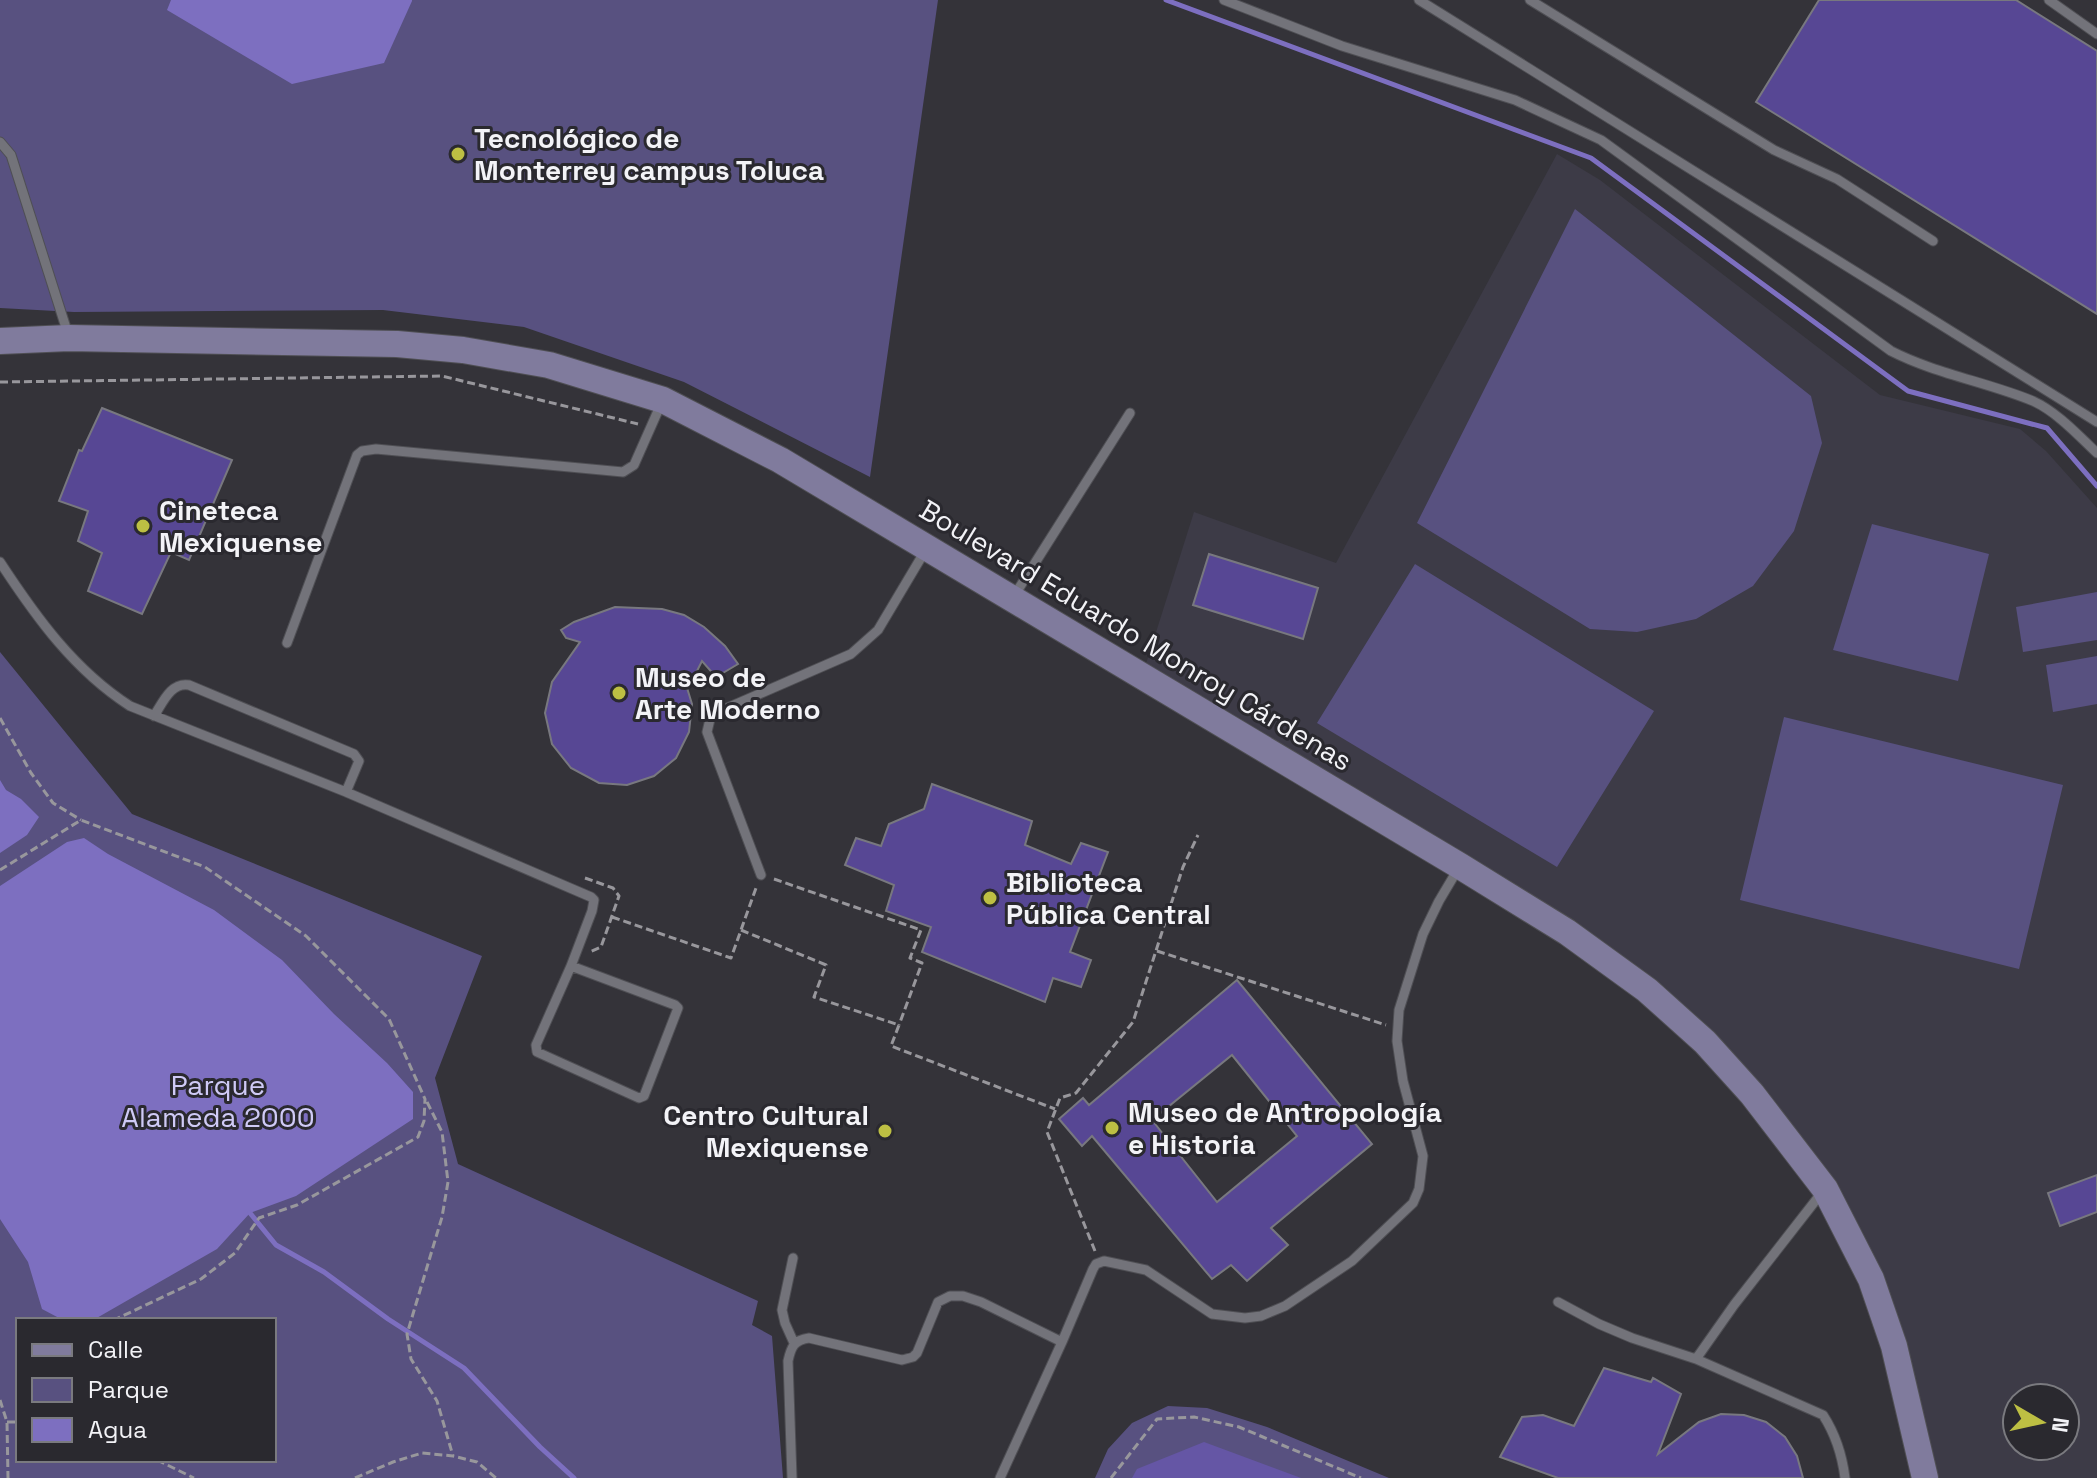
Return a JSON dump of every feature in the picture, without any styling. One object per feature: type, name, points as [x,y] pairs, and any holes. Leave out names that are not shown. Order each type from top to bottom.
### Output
[{"type":"main road","name":"Boulevard Eduardo Monroy Cárdenas","points":[[0,341],[69,338],[397,344],[463,350],[549,365],[661,400],[780,460],[1460,866],[1567,932],[1647,990],[1705,1042],[1752,1094],[1825,1189],[1871,1279],[1894,1346],[1925,1478]]},
{"type":"lane","points":[[1224,0],[1342,46],[1515,100],[1601,140],[1891,351],[1914,363],[2036,402],[2097,453]]},
{"type":"lane","points":[[1419,0],[2097,422]]},
{"type":"lane","points":[[1530,0],[1774,150],[1837,179],[1933,241]]},
{"type":"lane","points":[[2049,0],[2097,34]]},
{"type":"lane","points":[[0,142],[11,155],[69,338]]},
{"type":"lane","points":[[287,643],[357,455],[362,451],[376,449],[623,472],[634,465],[661,400]]},
{"type":"lane","points":[[1012,598],[1130,413]]},
{"type":"lane","points":[[761,875],[707,732],[711,715],[851,654],[878,630],[927,548]]},
{"type":"lane","points":[[0,562],[36,616],[62,647],[110,693],[130,706],[346,792],[591,897],[594,900],[592,911],[536,1045],[537,1052],[639,1098],[646,1095],[678,1010],[675,1005],[571,966]]},
{"type":"lane","points":[[154,716],[175,686],[184,683],[354,754],[359,761],[346,792]]},
{"type":"lane","points":[[1000,1478],[1093,1269],[1100,1262],[1146,1270],[1212,1314],[1245,1318],[1261,1316],[1285,1306],[1352,1261],[1413,1203],[1419,1189],[1423,1156],[1403,1081],[1397,1041],[1399,1010],[1423,934],[1460,866]]},
{"type":"lane","points":[[1696,1359],[1825,1189]]},
{"type":"lane","points":[[793,1258],[782,1310],[794,1343]]},
{"type":"lane","points":[[792,1478],[788,1361],[794,1343],[800,1339],[809,1338],[908,1360],[917,1353],[938,1302],[950,1296],[963,1296],[1062,1342]]},
{"type":"lane","points":[[1558,1302],[1599,1324],[1696,1359],[1823,1415],[1839,1445],[1845,1478]]},
{"type":"path","points":[[0,382],[442,376],[645,425],[654,421],[661,400]]},
{"type":"path","points":[[0,718],[31,773],[53,803],[81,820],[205,867],[306,936],[389,1019],[442,1132],[448,1182],[442,1217],[407,1334],[411,1359],[437,1401],[453,1456]]},
{"type":"path","points":[[0,870],[81,820]]},
{"type":"path","points":[[1100,1262],[1047,1132],[1060,1098],[1076,1093],[1133,1022],[1183,867],[1198,835]]},
{"type":"path","points":[[612,917],[731,958],[761,875],[921,930],[910,958],[922,963],[891,1046],[1055,1109]]},
{"type":"path","points":[[585,878],[613,888],[619,896],[601,947],[590,952]]},
{"type":"path","points":[[740,930],[826,965],[814,997],[899,1025]]},
{"type":"path","points":[[1156,951],[1398,1028]]},
{"type":"path","points":[[118,1318],[201,1279],[235,1253],[259,1218],[297,1205],[418,1137],[424,1121],[425,1099]]},
{"type":"path","points":[[0,1400],[7,1422],[8,1478]]},
{"type":"path","points":[[1111,1478],[1157,1419],[1194,1417],[1239,1427],[1361,1478]]},
{"type":"path","points":[[7,1422],[16,1422]]},
{"type":"path","points":[[355,1478],[422,1453],[477,1462],[496,1478]]},
{"type":"path","points":[[161,1462],[194,1478]]},
{"type":"shaded area","points":[[1557,154],[1600,180],[1880,395],[2020,429],[2046,451],[2097,508],[2097,1478],[1932,1478],[1892,1301],[1757,1082],[1666,988],[1146,664],[1194,512],[1336,563]]},
{"type":"shaded area","points":[[1204,1442],[1301,1478],[1132,1478],[1137,1469]]},
{"type":"green space","name":"Tecnológico de Monterrey campus Toluca","points":[[0,0],[938,0],[870,477],[684,382],[524,327],[383,310],[74,312],[0,308]]},
{"type":"green space","points":[[1575,209],[1811,396],[1822,443],[1794,531],[1753,586],[1696,619],[1637,632],[1590,629],[1417,523]]},
{"type":"green space","points":[[1872,524],[1989,554],[1958,681],[1833,650]]},
{"type":"green space","points":[[1415,564],[1654,711],[1557,867],[1317,723]]},
{"type":"green space","points":[[2097,592],[2097,640],[2023,652],[2016,607]]},
{"type":"green space","name":"Parque Alameda 2000","points":[[0,652],[132,814],[482,956],[435,1078],[458,1164],[758,1301],[752,1325],[772,1336],[783,1478],[0,1478]]},
{"type":"green space","points":[[2097,656],[2097,704],[2053,712],[2046,665]]},
{"type":"green space","points":[[1784,717],[2063,785],[2019,969],[1740,900]]},
{"type":"green space","points":[[1168,1406],[1207,1408],[1267,1427],[1389,1478],[1095,1478],[1108,1449],[1132,1423]]},
{"type":"water","points":[[171,0],[412,1],[384,63],[292,84],[167,10]]},
{"type":"water","points":[[0,780],[6,790],[21,799],[39,817],[27,835],[0,853]]},
{"type":"water","points":[[84,838],[214,910],[282,960],[413,1092],[413,1119],[296,1196],[250,1213],[217,1249],[97,1318],[59,1318],[42,1309],[28,1262],[0,1219],[0,886],[67,842]]},
{"type":"building","points":[[1819,0],[2016,0],[2097,51],[2097,314],[1756,102]]},
{"type":"building","name":"Cineteca Mexiquense","points":[[102,408],[232,460],[189,560],[171,552],[142,614],[88,591],[102,553],[78,541],[88,511],[59,501],[79,450],[82,451]]},
{"type":"building","points":[[1209,554],[1318,588],[1303,639],[1193,605]]},
{"type":"building","name":"Museo de Arte Moderno","points":[[615,607],[662,609],[684,615],[704,627],[725,646],[738,664],[716,677],[702,661],[695,675],[684,678],[692,704],[689,732],[676,758],[654,776],[627,785],[599,783],[571,768],[552,744],[545,713],[552,682],[580,642],[566,638],[561,630]]},
{"type":"building","name":"Biblioteca Pública Central","points":[[932,784],[1032,821],[1025,845],[1071,864],[1081,843],[1108,852],[1070,952],[1091,960],[1081,987],[1053,978],[1045,1002],[922,952],[931,927],[886,911],[894,885],[845,865],[856,838],[881,846],[889,824],[924,809]]},
{"type":"building","name":"Museo de Antropología e Historia","points":[[1237,980],[1372,1144],[1271,1228],[1288,1245],[1247,1281],[1231,1265],[1212,1279],[1092,1136],[1082,1146],[1059,1119],[1083,1098],[1089,1105]],"holes":[[[1232,1055],[1297,1136],[1217,1202],[1152,1120]]]},
{"type":"building","points":[[2097,1175],[2097,1212],[2060,1226],[2048,1193]]},
{"type":"building","points":[[1604,1368],[1651,1382],[1653,1378],[1681,1394],[1658,1454],[1699,1422],[1721,1414],[1744,1415],[1766,1422],[1785,1437],[1797,1456],[1803,1478],[1558,1478],[1500,1457],[1522,1417],[1543,1415],[1574,1426]]},
{"type":"waterway","points":[[1166,0],[1591,158],[1908,391],[2047,428],[2097,486]]},
{"type":"waterway","points":[[250,1213],[276,1245],[324,1272],[388,1319],[464,1368],[574,1478]]},
{"type":"place","name":"Tecnológico de Monterrey campus Toluca","points":[[458,154]]},
{"type":"place","name":"Cineteca Mexiquense","points":[[143,526]]},
{"type":"place","name":"Museo de Arte Moderno","points":[[619,693]]},
{"type":"place","name":"Biblioteca Pública Central","points":[[990,898]]},
{"type":"place","name":"Museo de Antropología e Historia","points":[[1112,1128]]},
{"type":"place","name":"Centro Cultural Mexiquense","points":[[885,1131]]}]
